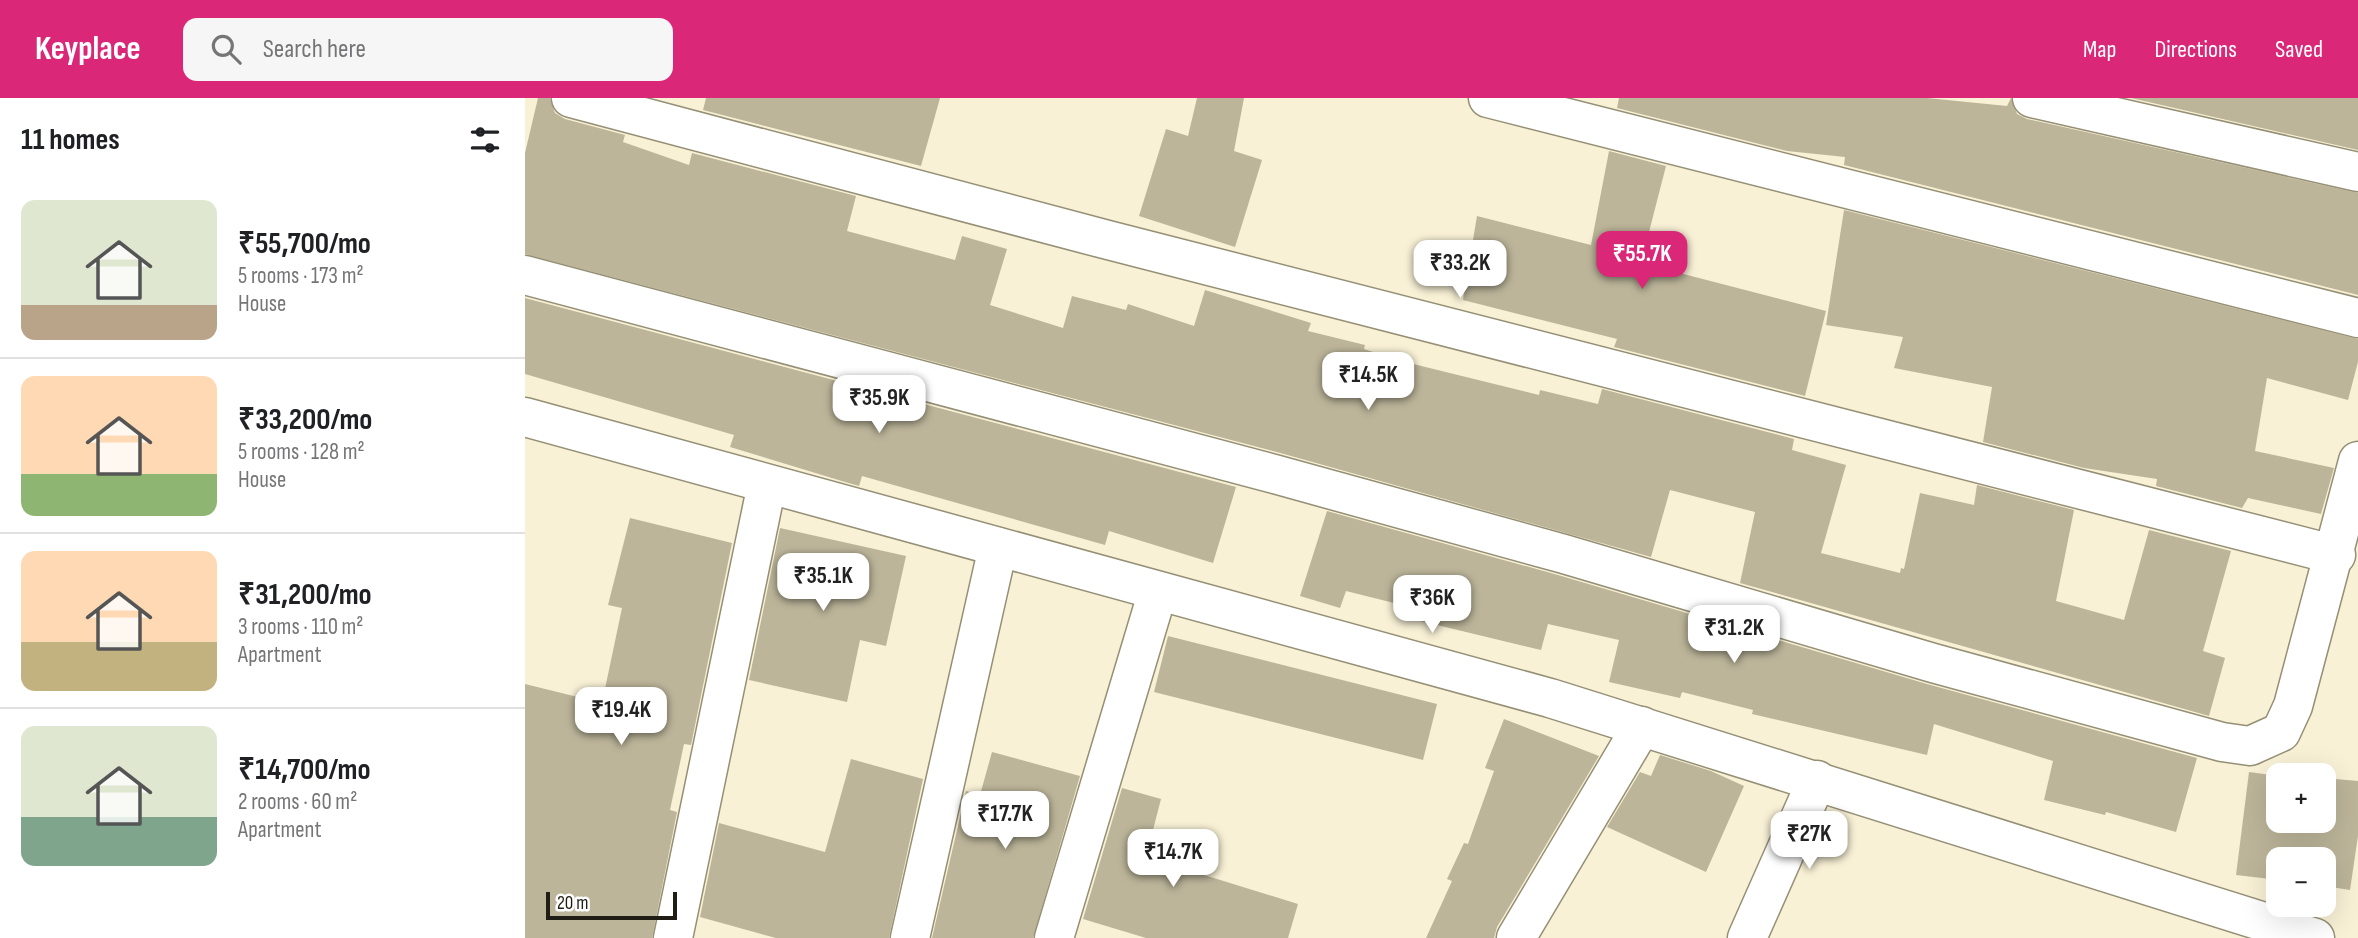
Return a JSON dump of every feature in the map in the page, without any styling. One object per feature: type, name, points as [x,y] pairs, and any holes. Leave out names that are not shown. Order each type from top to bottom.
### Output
[{"type":"street","points":[[571,98],[1108,240],[2336,555]]},
{"type":"street","points":[[1488,98],[2358,317]]},
{"type":"street","points":[[2032,98],[2358,172]]},
{"type":"street","points":[[525,275],[1291,478],[1564,554],[1933,663],[2222,742],[2249,746],[2281,732],[2293,706],[2336,555],[2358,461]]},
{"type":"street","points":[[525,417],[1642,726],[2305,937]]},
{"type":"street","points":[[673,938],[767,484]]},
{"type":"street","points":[[910,938],[998,547]]},
{"type":"street","points":[[1054,938],[1158,591]]},
{"type":"street","points":[[1516,938],[1642,726]]},
{"type":"street","points":[[1747,938],[1817,780]]},
{"type":"building","points":[[538,98],[550,98],[555,113],[565,119],[625,135],[623,142],[689,165],[692,153],[856,196],[847,231],[955,260],[962,236],[1007,249],[990,305],[1063,328],[1072,296],[1126,310],[1128,304],[1194,326],[1205,290],[1311,323],[1308,331],[1365,345],[1364,349],[1401,361],[1539,395],[1540,390],[1598,404],[1602,389],[1794,439],[1792,450],[1846,465],[1821,553],[1900,573],[1901,568],[1904,569],[1920,493],[1974,505],[1977,485],[2074,510],[2056,601],[2124,620],[2149,530],[2231,551],[2203,651],[2225,658],[2209,716],[1740,583],[1755,512],[1670,490],[1651,557],[1284,454],[525,254],[525,153]]},
{"type":"building","points":[[706,98],[940,98],[921,166],[703,110]]},
{"type":"building","points":[[1197,98],[1244,98],[1234,151],[1262,160],[1235,247],[1139,216],[1166,129],[1188,136]]},
{"type":"building","points":[[1619,98],[1927,98],[2007,106],[2011,98],[2017,114],[2027,119],[2358,193],[2358,295],[1844,165],[1845,157],[1787,151],[1617,108]]},
{"type":"building","points":[[2131,98],[2358,98],[2358,150]]},
{"type":"building","points":[[1609,151],[1666,166],[1641,263],[1826,311],[1805,396],[1614,347],[1617,339],[1463,300],[1477,216],[1591,245]]},
{"type":"building","points":[[1844,210],[2358,339],[2358,362],[2348,400],[2267,378],[2255,451],[2334,468],[2321,514],[2248,498],[2242,508],[2156,486],[2157,479],[2084,468],[1983,442],[1992,387],[1894,368],[1903,337],[1826,325]]},
{"type":"building","points":[[525,298],[1236,487],[1213,563],[1109,531],[1105,545],[862,476],[859,486],[730,447],[734,435],[525,374]]},
{"type":"building","points":[[1327,511],[1558,575],[1927,684],[2197,758],[2176,832],[2106,812],[2105,815],[2044,800],[2053,761],[1934,724],[1927,755],[1752,714],[1753,710],[1682,692],[1680,698],[1609,682],[1619,640],[1548,624],[1541,650],[1408,618],[1410,607],[1346,591],[1340,608],[1300,596]]},
{"type":"building","points":[[630,518],[732,543],[691,745],[684,744],[670,810],[677,812],[652,938],[525,938],[525,684],[602,703],[622,608],[608,605]]},
{"type":"building","points":[[780,528],[906,556],[886,646],[860,640],[847,702],[749,680]]},
{"type":"building","points":[[1168,636],[1437,704],[1423,760],[1154,692]]},
{"type":"building","points":[[1504,719],[1599,756],[1497,927],[1494,938],[1426,938],[1452,881],[1447,879],[1464,843],[1468,844],[1494,771],[1485,768]]},
{"type":"building","points":[[992,752],[1080,776],[1033,938],[932,938],[966,791],[980,795]]},
{"type":"building","points":[[1660,755],[1711,771],[1744,786],[1706,872],[1607,827],[1640,772],[1651,776]]},
{"type":"building","points":[[851,759],[923,779],[889,938],[776,938],[700,917],[719,823],[825,852]]},
{"type":"building","points":[[2249,772],[2266,774],[2266,833],[2336,833],[2336,779],[2358,781],[2358,836],[2350,890],[2336,888],[2336,847],[2266,847],[2266,878],[2236,875]]},
{"type":"building","points":[[1122,788],[1161,799],[1146,857],[1298,904],[1288,938],[1146,938],[1083,919]]}]
